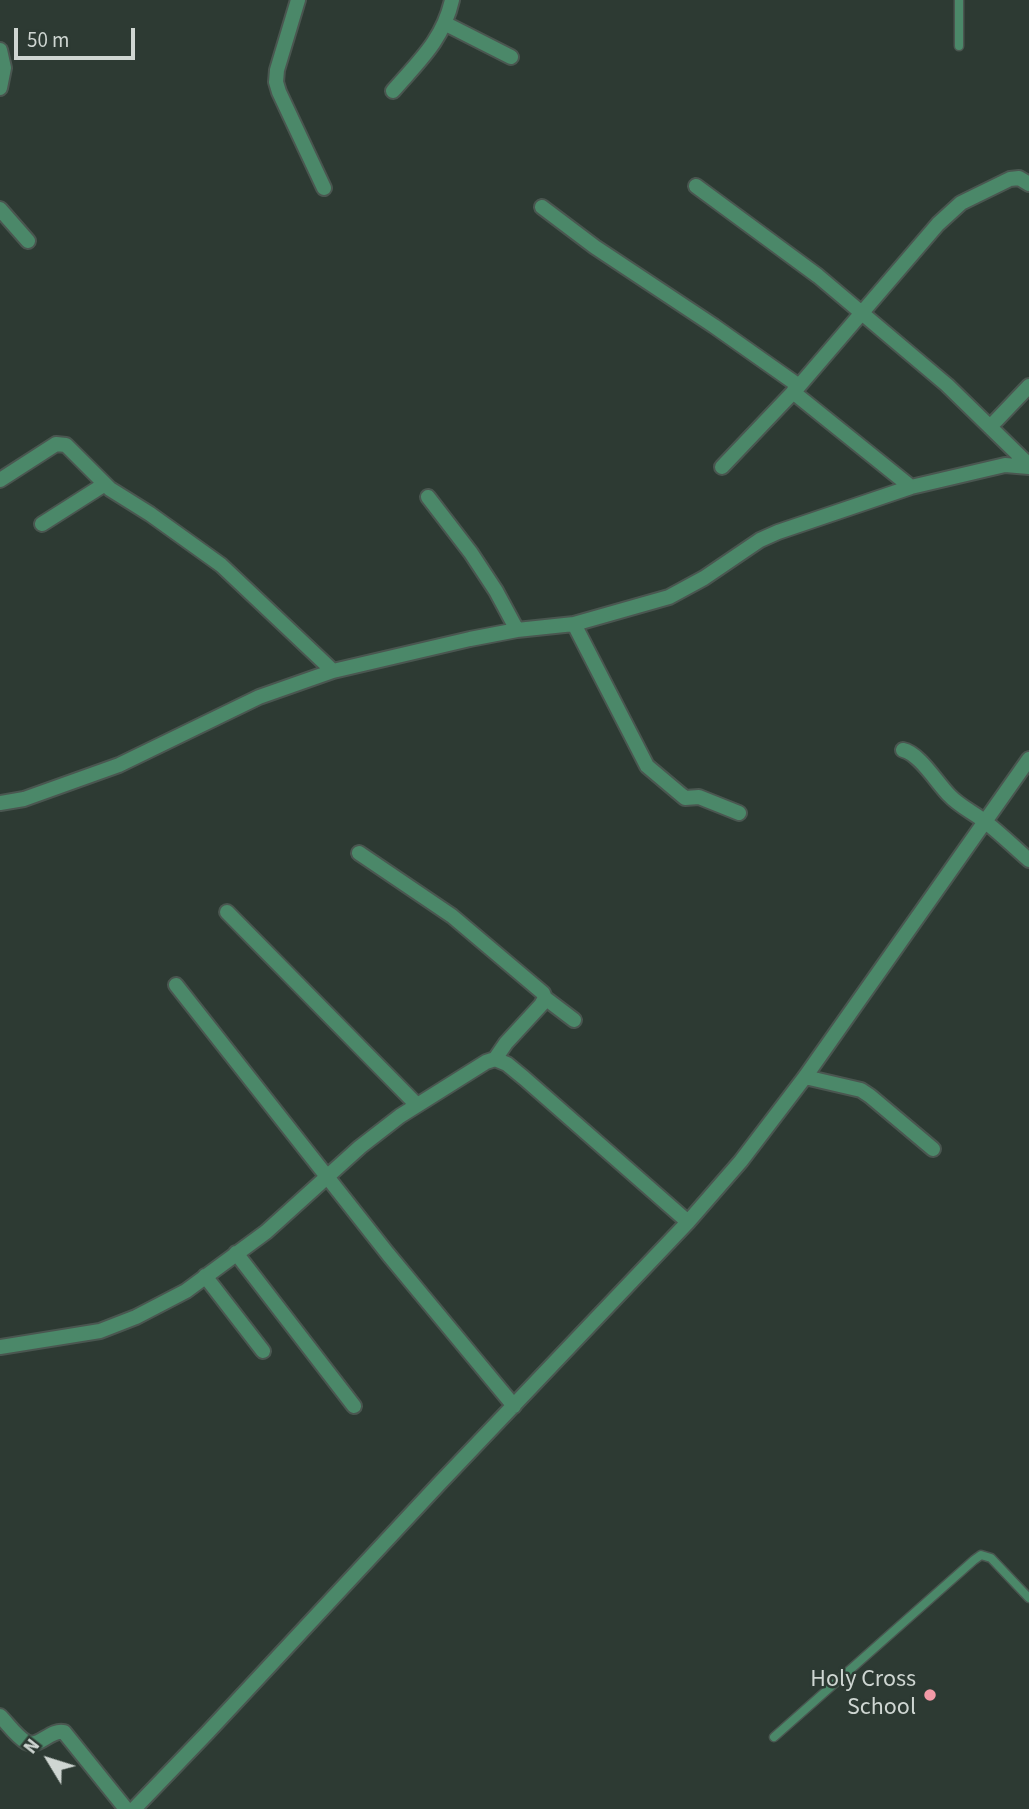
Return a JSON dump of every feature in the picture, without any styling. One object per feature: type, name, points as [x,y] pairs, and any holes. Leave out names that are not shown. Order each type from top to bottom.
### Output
[{"type":"street","points":[[298,0],[276,82],[278,92],[324,188]]},
{"type":"street","points":[[393,90],[426,53],[446,24],[452,0]]},
{"type":"street","points":[[446,24],[511,57]]},
{"type":"street","points":[[0,50],[4,68],[0,88]]},
{"type":"street","points":[[722,467],[796,389],[938,223],[961,203],[1010,179],[1019,178],[1029,184]]},
{"type":"street","points":[[696,186],[818,276],[947,385],[1029,466]]},
{"type":"street","points":[[542,208],[685,307],[796,389],[911,487]]},
{"type":"street","points":[[0,209],[28,241]]},
{"type":"street","points":[[990,427],[1029,386]]},
{"type":"street","points":[[0,480],[61,443],[71,449],[105,484],[221,565],[333,671]]},
{"type":"street","points":[[0,803],[24,799],[120,765],[259,697],[333,671],[470,639],[517,630],[574,624],[669,597],[704,578],[760,540],[778,532],[911,487],[1004,465],[1029,466]]},
{"type":"street","points":[[42,524],[105,484]]},
{"type":"street","points":[[428,497],[490,581],[517,630]]},
{"type":"street","points":[[574,624],[647,766],[685,798],[699,797],[739,813]]},
{"type":"street","points":[[903,750],[909,751],[959,805],[986,822],[1029,860]]},
{"type":"street","points":[[134,1809],[688,1222],[741,1161],[805,1077],[1029,759]]},
{"type":"street","points":[[359,853],[452,916],[574,1020]]},
{"type":"street","points":[[227,912],[417,1105]]},
{"type":"street","points":[[176,985],[388,1254],[514,1406]]},
{"type":"street","points":[[0,1348],[100,1331],[136,1317],[186,1291],[266,1232],[360,1147],[400,1116],[495,1059],[545,998]]},
{"type":"street","points":[[495,1059],[507,1064],[688,1222]]},
{"type":"street","points":[[805,1077],[860,1090],[933,1149]]},
{"type":"street","points":[[236,1253],[354,1406]]},
{"type":"street","points":[[205,1276],[264,1351]]},
{"type":"street","points":[[0,1716],[30,1744],[37,1743],[54,1732],[64,1732],[126,1809]]},
{"type":"lane","points":[[959,0],[959,46]]},
{"type":"lane","points":[[774,1737],[981,1555],[991,1558],[1029,1598]]},
{"type":"place","name":"Holy Cross School","points":[[930,1695]]}]
